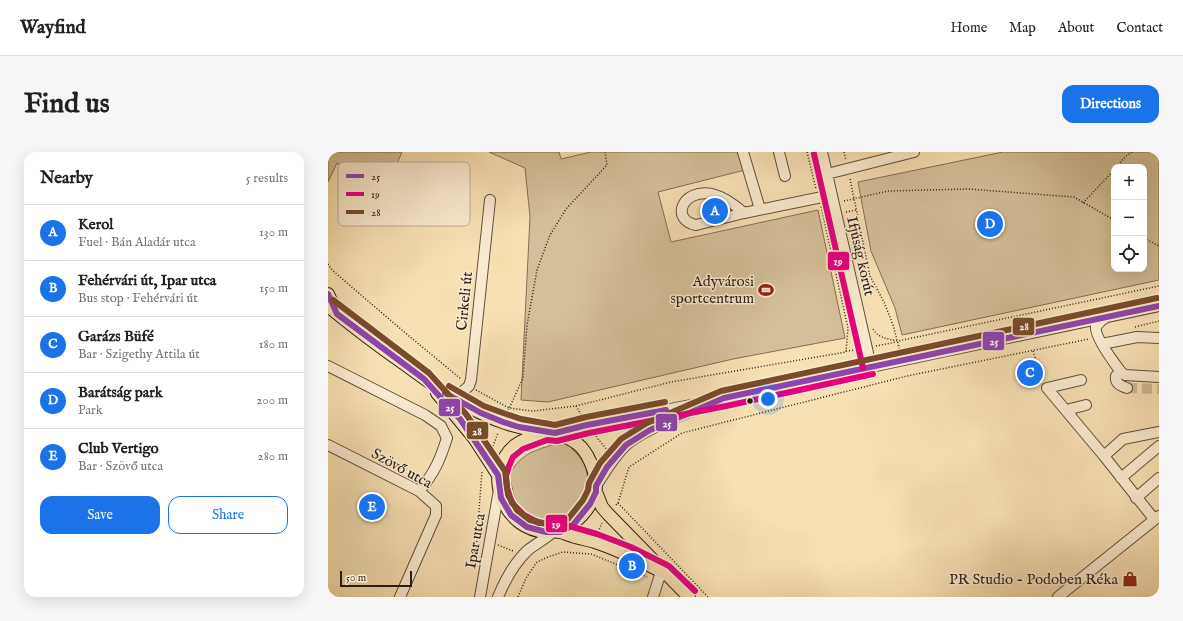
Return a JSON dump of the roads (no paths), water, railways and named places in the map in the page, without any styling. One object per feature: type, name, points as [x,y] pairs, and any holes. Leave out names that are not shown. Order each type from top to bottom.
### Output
[{"type":"main road","points":[[328,294],[331,310],[424,379],[454,399],[503,422],[519,427],[563,435],[573,440],[584,452],[592,466],[596,489],[602,507],[662,576]]},
{"type":"main road","points":[[424,379],[460,419],[498,475]]},
{"type":"main road","points":[[550,433],[518,442],[507,452],[501,463],[498,475],[499,490],[505,507],[519,522],[536,531],[556,532],[595,542],[627,554],[662,576],[689,597]]},
{"type":"main road","points":[[556,532],[572,525],[578,519],[590,504],[596,489]]},
{"type":"street","points":[[743,152],[760,209]]},
{"type":"street","points":[[779,152],[785,176]]},
{"type":"street","name":"Ifjúság körút","points":[[822,152],[871,366]]},
{"type":"street","points":[[827,174],[914,152]]},
{"type":"street","points":[[744,213],[730,202],[713,194],[703,193],[694,195],[686,199],[682,205],[684,219],[690,224],[696,226],[760,209],[832,195]]},
{"type":"street","name":"Cirkeli út","points":[[454,399],[469,386],[490,200]]},
{"type":"street","points":[[550,433],[724,398],[1159,306]]},
{"type":"street","points":[[1105,318],[1099,322],[1096,328],[1100,340],[1121,372],[1125,375],[1159,378]]},
{"type":"street","points":[[1100,340],[1159,338]]},
{"type":"street","points":[[328,366],[425,414],[441,426],[447,438],[442,454],[430,478],[419,491]]},
{"type":"street","points":[[1121,372],[1116,376],[1118,384],[1121,387],[1127,388]]},
{"type":"street","points":[[1058,597],[1157,518],[1136,498],[1104,456],[1047,388],[1081,380]]},
{"type":"street","points":[[596,489],[607,467],[626,445],[650,430],[724,398]]},
{"type":"street","points":[[1072,418],[1069,411],[1070,409],[1086,405]]},
{"type":"street","points":[[1104,456],[1123,439],[1159,432]]},
{"type":"street","name":"Szövő utca","points":[[328,445],[419,491],[436,506],[436,514],[400,597]]},
{"type":"street","points":[[1121,478],[1159,446]]},
{"type":"street","points":[[1136,498],[1159,478]]},
{"type":"street","name":"Ipar utca","points":[[480,597],[491,542],[499,490]]},
{"type":"street","points":[[498,597],[506,579],[522,556],[556,532]]},
{"type":"street","points":[[653,597],[662,576]]},
{"type":"tunnel","points":[[1127,388],[1159,389]]},
{"type":"place","name":"Kerol","points":[[715,211]]},
{"type":"place","name":"Barátság park","points":[[990,224]]},
{"type":"place","name":"Adyvárosi sportcentrum","points":[[766,290]]},
{"type":"place","name":"Garázs Büfé","points":[[1030,373]]},
{"type":"place","name":"Club Vertigo","points":[[372,507]]},
{"type":"place","name":"Fehérvári út, Ipar utca","points":[[632,566]]},
{"type":"place","name":"PR Studio - Podoben Réka","points":[[1130,579]]}]
